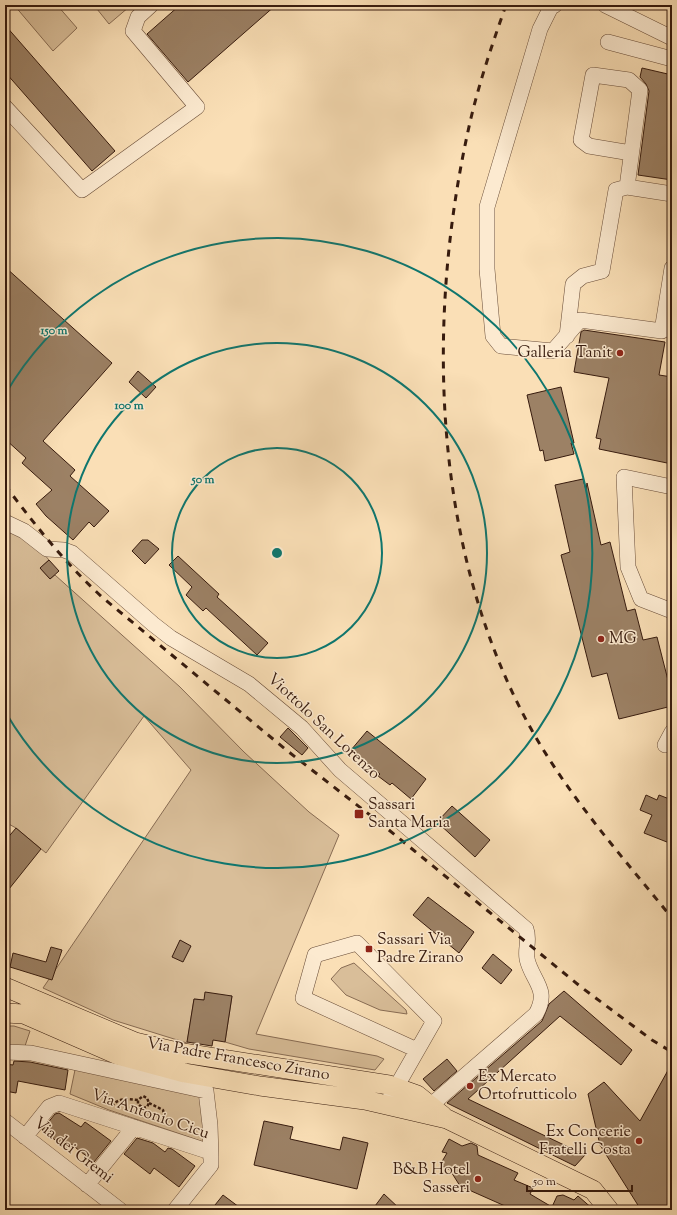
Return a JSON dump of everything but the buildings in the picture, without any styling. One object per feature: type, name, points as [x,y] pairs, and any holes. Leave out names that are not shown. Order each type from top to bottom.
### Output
[{"type":"main road","name":"Via Padre Francesco Zirano","points":[[5,987],[135,1042],[177,1052],[395,1088],[417,1095],[447,1119],[593,1190],[609,1210]]},
{"type":"main road","name":"Via Padre Francesco Zirano","points":[[5,1013],[24,1014],[118,1055],[185,1073],[386,1105],[447,1119]]},
{"type":"street","points":[[5,107],[82,190],[197,107],[133,30],[138,17],[151,5]]},
{"type":"street","points":[[555,5],[551,7],[540,29],[487,207],[487,269],[493,336],[501,346],[553,351],[580,320],[662,331],[672,268]]},
{"type":"street","points":[[605,5],[672,38]]},
{"type":"street","points":[[608,42],[672,59]]},
{"type":"street","points":[[627,187],[640,90],[629,80],[593,75],[581,140],[589,146],[631,153]]},
{"type":"street","points":[[567,336],[573,284],[583,276],[602,271],[616,190],[627,187],[672,194]]},
{"type":"street","points":[[672,487],[624,477],[628,567],[641,599],[672,611]]},
{"type":"street","name":"Viottolo San Lorenzo","points":[[5,522],[24,531],[47,549],[64,550],[72,553],[171,638],[249,684],[302,728],[340,770],[523,925],[528,934],[528,961],[539,983],[542,996],[536,1014],[430,1106]]},
{"type":"street","points":[[386,1105],[434,1022],[357,943],[315,955],[303,998],[417,1050]]},
{"type":"street","points":[[5,1052],[31,1053],[206,1091],[210,1125],[211,1156]]},
{"type":"street","name":"Via Antonio Cicu","points":[[25,1137],[49,1106],[59,1103],[207,1151],[211,1156],[211,1165],[175,1210]]},
{"type":"street","name":"Via dei Gremi","points":[[5,1121],[120,1210]]},
{"type":"street","points":[[87,1185],[134,1127]]},
{"type":"path","points":[[104,1118],[115,1102],[126,1099],[138,1100],[141,1097],[145,1097],[149,1099],[149,1103],[163,1110],[166,1118],[164,1137]]},
{"type":"path","points":[[138,1100],[138,1104],[143,1108],[147,1107],[149,1103]]},
{"type":"shaded area","points":[[14,5],[57,5],[77,28],[53,51]]},
{"type":"shaded area","points":[[101,5],[127,5],[129,7],[109,24],[97,9]]},
{"type":"shaded area","points":[[5,524],[24,531],[49,560],[40,568],[50,579],[55,575],[180,687],[244,752],[309,812],[339,835],[256,1034],[377,1056],[384,1059],[375,1070],[249,1049],[225,1042],[232,996],[204,1000],[194,999],[187,1043],[113,1020],[43,988],[191,770],[144,716],[46,853],[16,828],[5,822]]},
{"type":"shaded area","points":[[354,963],[406,1010],[407,1014],[380,1010],[346,995],[331,979],[341,968]]},
{"type":"shaded area","points":[[5,1026],[14,1026],[30,1031],[25,1046],[5,1046]]},
{"type":"shaded area","points":[[76,1065],[204,1096],[204,1142],[109,1110],[70,1094]]},
{"type":"railway","points":[[506,5],[483,75],[471,118],[456,195],[447,275],[443,356],[447,437],[457,517],[476,595],[502,670],[538,741],[568,788],[672,918]]},
{"type":"railway","points":[[5,485],[75,571],[102,597],[285,749],[384,826],[581,987],[652,1040],[672,1052]]},
{"type":"place","name":"Galleria Tanit","points":[[620,353]]},
{"type":"place","name":"MG","points":[[601,639]]},
{"type":"place","name":"Sassari Santa Maria","points":[[359,814]]},
{"type":"place","name":"Sassari Via Padre Zirano","points":[[369,949]]},
{"type":"place","name":"Ex Mercato Ortofrutticolo","points":[[470,1086]]},
{"type":"place","name":"Ex Concerie Fratelli Costa","points":[[639,1141]]},
{"type":"place","name":"B&B Hotel Sasseri","points":[[478,1179]]}]
